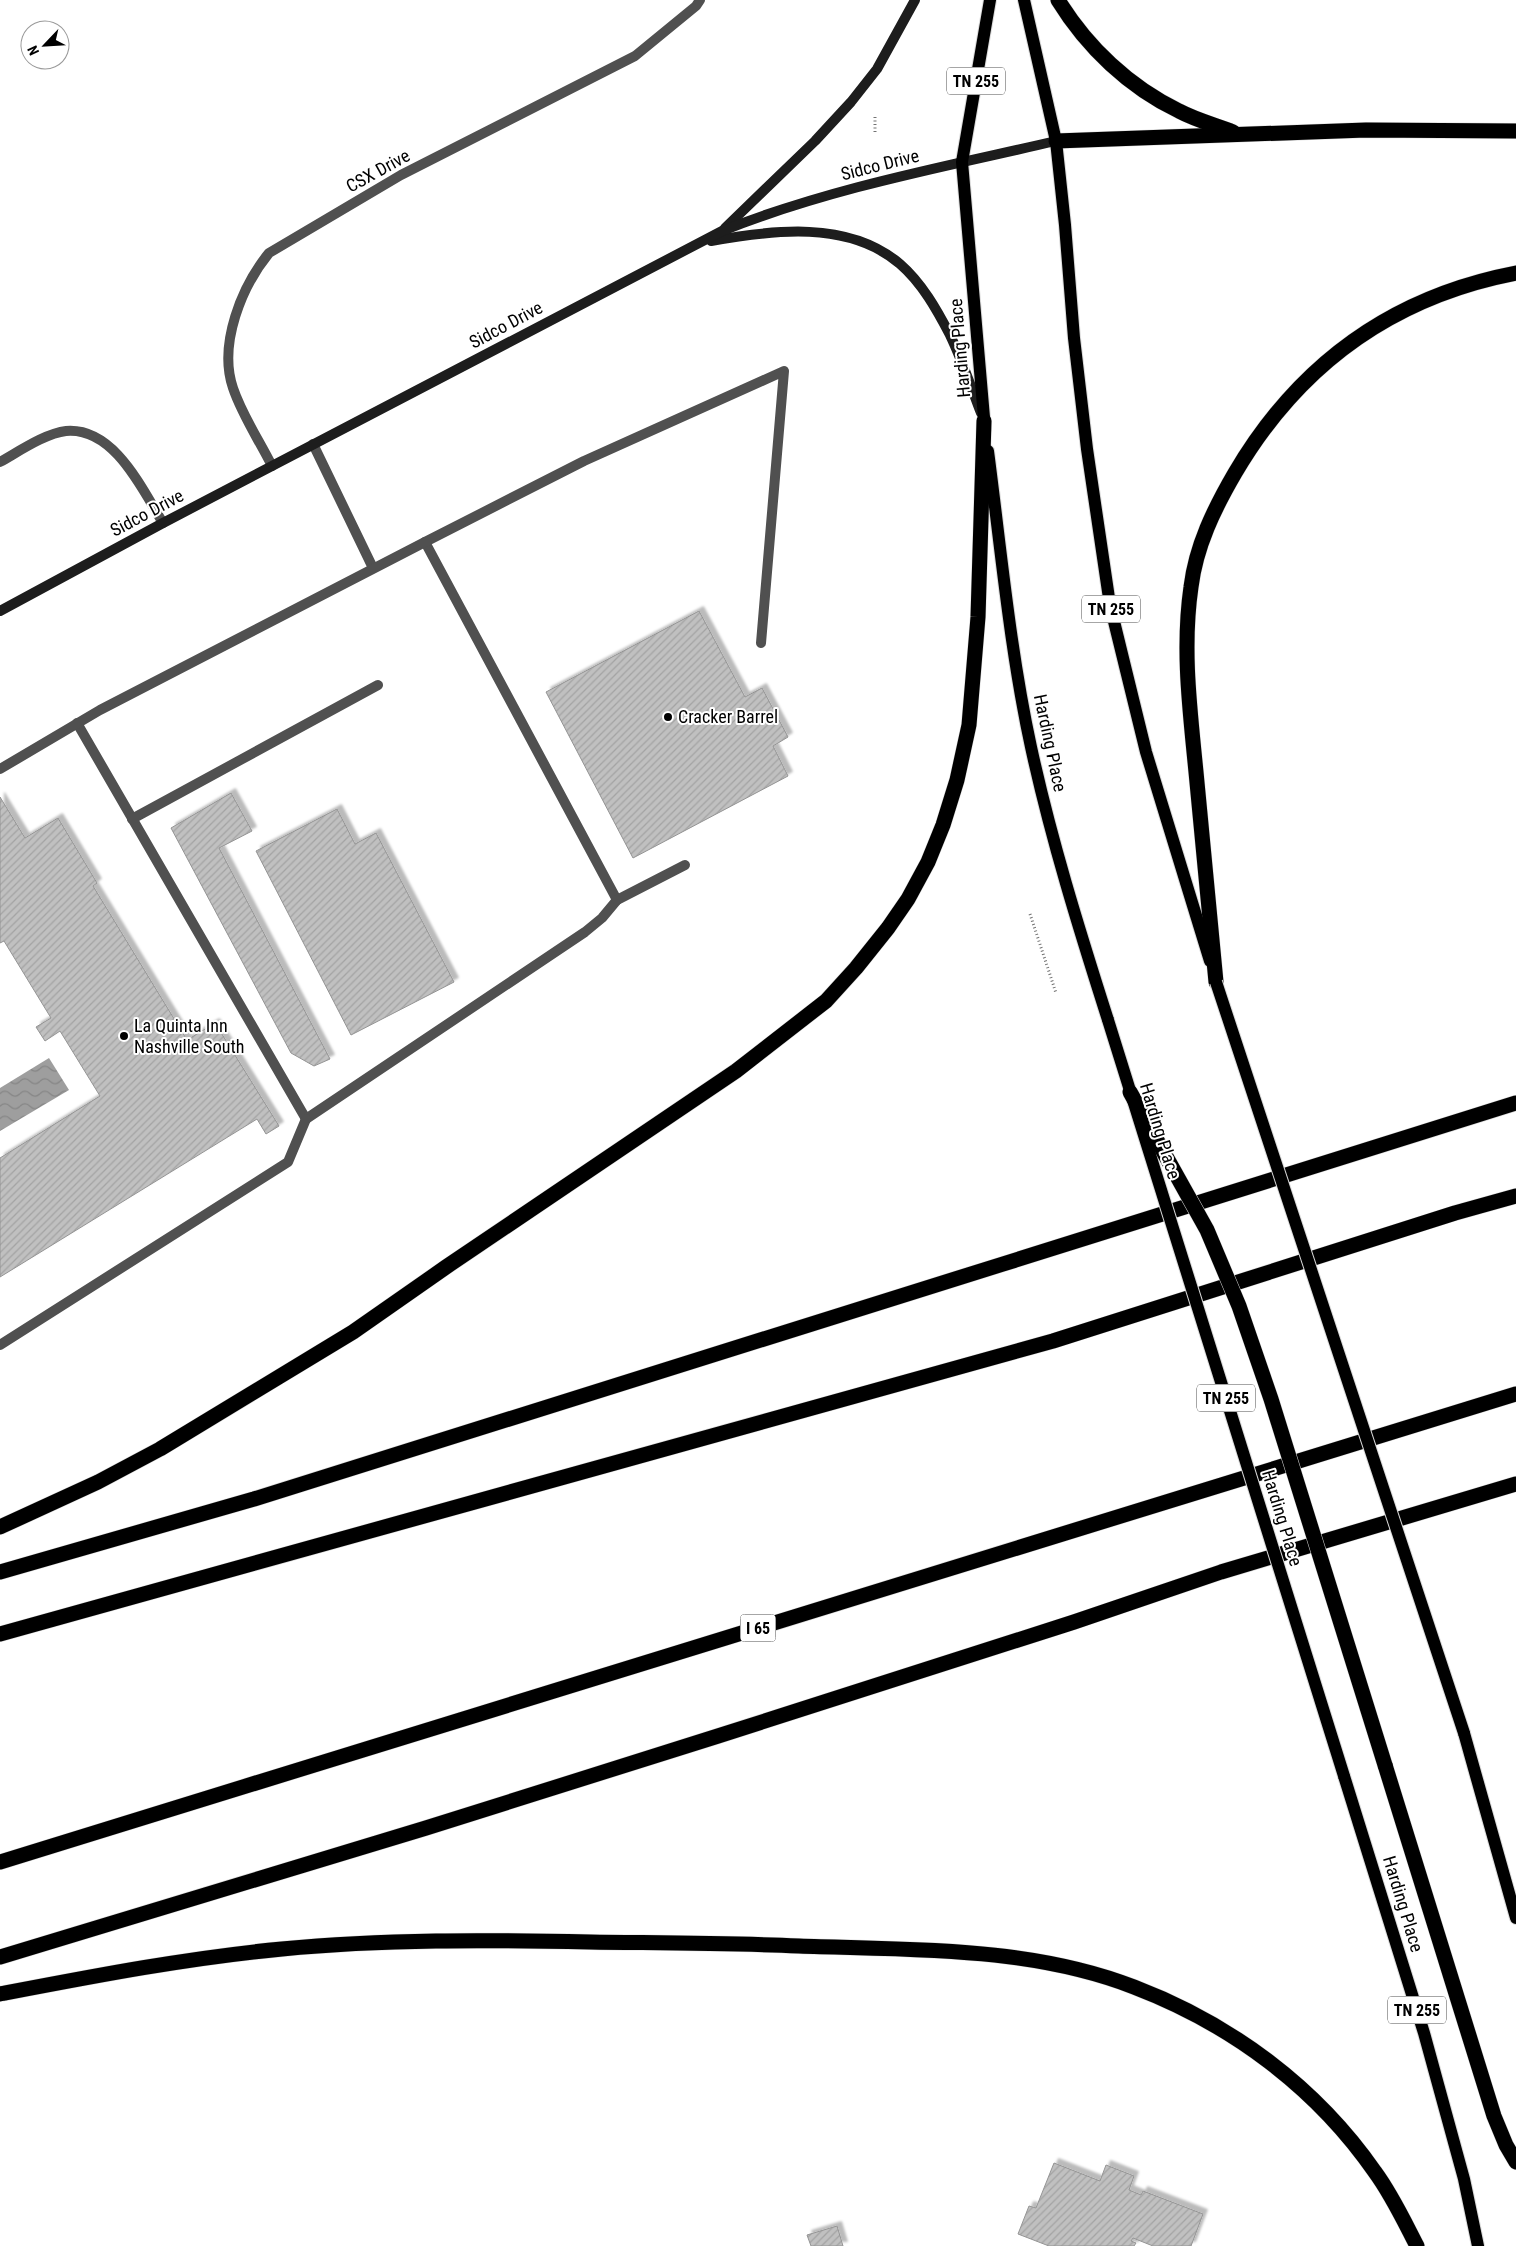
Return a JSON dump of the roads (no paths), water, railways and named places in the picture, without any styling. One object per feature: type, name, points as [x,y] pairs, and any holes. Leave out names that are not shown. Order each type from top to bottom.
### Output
[{"type":"highway","points":[[1058,0],[1101,54],[1125,77],[1151,96],[1180,112],[1239,134]]},
{"type":"highway","points":[[1056,141],[1366,130],[1516,131]]},
{"type":"highway","points":[[1216,982],[1186,666],[1191,586],[1197,555],[1207,528],[1224,491],[1250,446],[1306,379],[1331,357],[1362,333],[1437,295],[1474,282],[1516,273]]},
{"type":"highway","points":[[0,1526],[98,1482],[160,1449],[353,1332],[736,1071],[826,1001],[856,968],[908,899],[928,862],[943,825],[957,780],[969,725],[978,617],[984,421]]},
{"type":"highway","points":[[1130,1092],[1207,1230],[1239,1306],[1271,1399],[1494,2116],[1506,2146],[1516,2162]]},
{"type":"highway","points":[[0,1572],[273,1493],[1516,1103]]},
{"type":"highway","points":[[0,1634],[1053,1341],[1455,1213],[1516,1196]]},
{"type":"highway","name":"I 65","points":[[0,1862],[1516,1394]]},
{"type":"highway","points":[[0,1957],[426,1828],[1074,1622],[1221,1572],[1516,1484]]},
{"type":"highway","points":[[0,1994],[225,1955],[295,1948],[424,1940],[814,1946],[960,1953],[1010,1957],[1060,1965],[1097,1974],[1167,2000],[1224,2031],[1269,2061],[1296,2082],[1354,2142],[1378,2175],[1417,2246]]},
{"type":"main road","points":[[722,232],[816,141],[851,102],[877,69],[915,0]]},
{"type":"main road","name":"Harding Place","points":[[990,0],[962,162],[984,421],[1017,670],[1031,746],[1068,892],[1424,2032],[1464,2179],[1478,2246]]},
{"type":"main road","name":"TN 255","points":[[1024,0],[1056,141],[1066,225],[1074,338],[1087,449],[1110,605],[1146,752],[1216,982],[1464,1733],[1516,1918]]},
{"type":"main road","name":"Sidco Drive","points":[[0,611],[163,523],[697,243],[770,213],[858,186],[1056,141]]},
{"type":"main road","points":[[697,243],[746,234],[814,232],[841,236],[869,245],[882,252],[900,264],[916,280],[932,302],[951,336],[984,421]]},
{"type":"lane","name":"CSX Drive","points":[[272,466],[241,408],[232,386],[230,367],[233,325],[243,293],[258,266],[269,253],[401,175],[635,56],[700,0]]},
{"type":"lane","points":[[0,770],[100,710],[424,542],[584,461],[784,371],[760,644]]},
{"type":"lane","points":[[0,462],[56,433],[66,431],[88,435],[104,442],[119,456],[163,523]]},
{"type":"lane","points":[[313,444],[373,568]]},
{"type":"lane","points":[[424,542],[617,900]]},
{"type":"lane","points":[[132,819],[378,685]]},
{"type":"lane","points":[[77,724],[306,1119]]},
{"type":"lane","points":[[0,1345],[288,1162],[306,1119],[585,932],[602,918],[617,900],[685,864]]},
{"type":"water","points":[[49,1058],[69,1090],[0,1131],[0,1088]]},
{"type":"place","name":"Cracker Barrel","points":[[668,717]]},
{"type":"place","name":"La Quinta Inn Nashville South","points":[[124,1036]]}]
